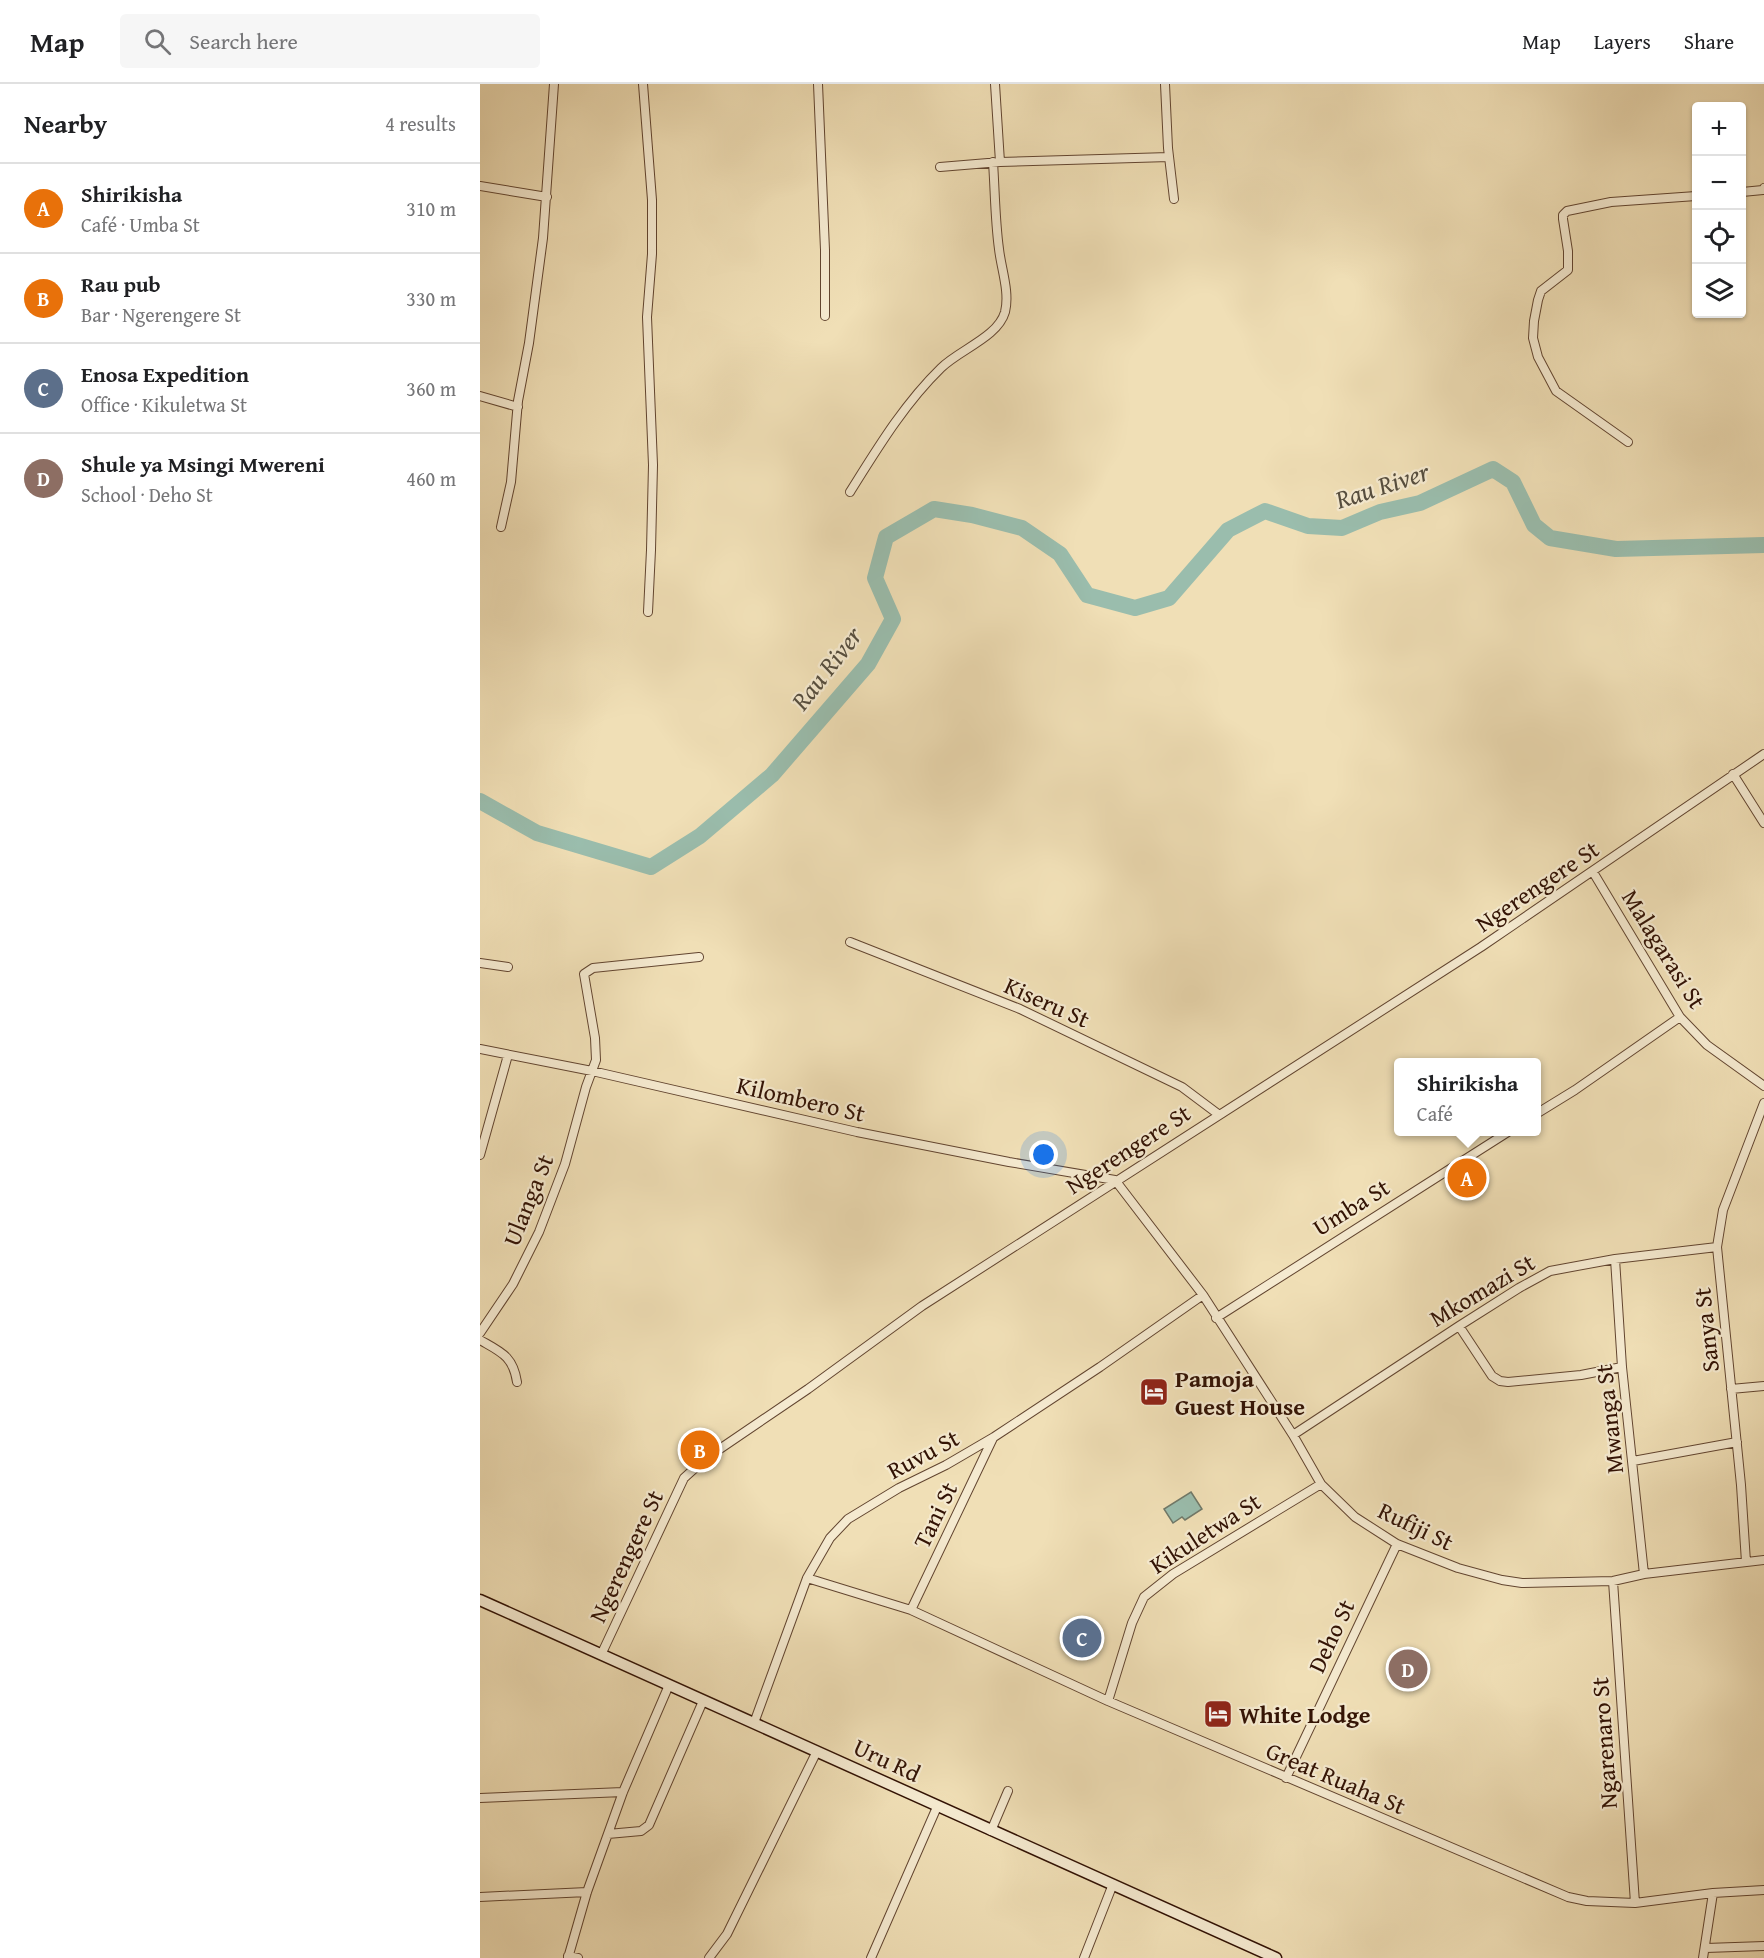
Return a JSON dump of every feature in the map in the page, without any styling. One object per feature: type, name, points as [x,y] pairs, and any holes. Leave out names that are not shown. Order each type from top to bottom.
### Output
[{"type":"street","points":[[501,527],[511,482],[518,408],[529,343],[547,197],[554,84]]},
{"type":"street","points":[[643,84],[652,200],[652,255],[647,317],[653,465],[648,612]]},
{"type":"street","points":[[818,84],[825,250],[825,316]]},
{"type":"street","points":[[850,492],[893,424],[934,375],[942,366],[1001,322],[1006,301],[999,248],[994,84]]},
{"type":"street","points":[[1165,84],[1174,199]]},
{"type":"street","points":[[940,167],[997,162],[1169,157]]},
{"type":"street","points":[[480,186],[547,197]]},
{"type":"street","points":[[1746,192],[1764,188]]},
{"type":"street","points":[[1628,442],[1556,391],[1538,357],[1533,338],[1538,300],[1541,291],[1568,270],[1568,251],[1563,219],[1567,210],[1611,202],[1692,196]]},
{"type":"street","points":[[480,396],[518,408]]},
{"type":"street","name":"Ngerengere St","points":[[601,1655],[684,1478],[705,1459],[808,1389],[922,1306],[1481,947],[1764,754]]},
{"type":"street","points":[[1733,774],[1764,823]]},
{"type":"street","name":"Malagarasi St","points":[[1593,872],[1680,1017],[1707,1045],[1764,1086]]},
{"type":"street","name":"Kiseru St","points":[[850,942],[1020,1009],[1182,1087],[1218,1114]]},
{"type":"street","name":"Ulanga St","points":[[480,1333],[513,1284],[540,1232],[565,1164],[596,1051],[584,977],[587,970],[699,957]]},
{"type":"street","points":[[480,963],[508,967]]},
{"type":"street","points":[[1541,1111],[1680,1017]]},
{"type":"street","name":"Kilombero St","points":[[480,1049],[592,1071],[857,1132],[1115,1180]]},
{"type":"street","points":[[480,1155],[508,1054]]},
{"type":"street","name":"Sanya St","points":[[1746,1562],[1737,1442],[1717,1247],[1723,1210],[1764,1103]]},
{"type":"street","name":"Umba St","points":[[1216,1318],[1500,1136]]},
{"type":"street","name":"Rufiji St","points":[[1115,1180],[1203,1295],[1293,1435],[1321,1484],[1354,1517],[1397,1544],[1458,1568],[1522,1583],[1613,1581],[1644,1574],[1764,1560]]},
{"type":"street","name":"Mkomazi St","points":[[1293,1435],[1459,1326],[1550,1271],[1615,1259],[1717,1247]]},
{"type":"street","name":"Mwanga St","points":[[1615,1259],[1622,1368],[1644,1574]]},
{"type":"street","name":"Ruvu St","points":[[754,1723],[807,1578],[830,1538],[848,1519],[899,1488],[946,1465],[994,1437],[1203,1295]]},
{"type":"street","points":[[1459,1326],[1492,1376],[1500,1381],[1581,1375],[1622,1368]]},
{"type":"street","points":[[480,1340],[509,1359],[518,1382]]},
{"type":"street","points":[[1731,1389],[1764,1386]]},
{"type":"street","name":"Tani St","points":[[911,1610],[994,1437]]},
{"type":"street","points":[[1633,1461],[1737,1442]]},
{"type":"street","name":"Kikuletwa St","points":[[1108,1701],[1132,1623],[1144,1597],[1182,1569],[1321,1484]]},
{"type":"street","name":"Deho St","points":[[1286,1778],[1397,1544]]},
{"type":"street","name":"Great Ruaha St","points":[[807,1578],[911,1610],[1108,1701],[1568,1897],[1587,1901],[1635,1903],[1713,1893],[1764,1890]]},
{"type":"street","name":"Ngarenaro St","points":[[1613,1581],[1635,1903]]},
{"type":"street","name":"Uru Rd","points":[[480,1600],[1276,1958]]},
{"type":"street","points":[[578,1958],[568,1957],[587,1892],[622,1792],[669,1685]]},
{"type":"street","points":[[608,1834],[641,1831],[649,1825],[703,1701]]},
{"type":"street","points":[[709,1958],[727,1934],[818,1751]]},
{"type":"street","points":[[991,1831],[1008,1791]]},
{"type":"street","points":[[480,1798],[622,1792]]},
{"type":"street","points":[[872,1958],[937,1807]]},
{"type":"street","points":[[1084,1958],[1113,1884]]},
{"type":"street","points":[[480,1897],[587,1892]]},
{"type":"street","points":[[1703,1958],[1713,1893]]},
{"type":"street","points":[[1706,1948],[1764,1946]]},
{"type":"shaded area","points":[[1191,1492],[1202,1509],[1185,1520],[1182,1517],[1173,1523],[1164,1509]]},
{"type":"waterway","name":"Rau River","points":[[480,801],[537,833],[651,867],[700,836],[772,775],[868,664],[893,619],[875,578],[886,537],[934,509],[972,515],[1022,528],[1060,554],[1087,595],[1135,608],[1169,598],[1228,530],[1265,511],[1308,526],[1342,528],[1380,512],[1420,503],[1493,469],[1513,482],[1534,525],[1550,538],[1616,549],[1764,545]]},
{"type":"place","name":"Shirikisha","points":[[1467,1178]]},
{"type":"place","name":"Pamoja Guest House","points":[[1154,1392]]},
{"type":"place","name":"Rau pub","points":[[700,1450]]},
{"type":"place","name":"Enosa Expedition","points":[[1082,1638]]},
{"type":"place","name":"Shule ya Msingi Mwereni","points":[[1408,1669]]},
{"type":"place","name":"White Lodge","points":[[1218,1714]]}]
